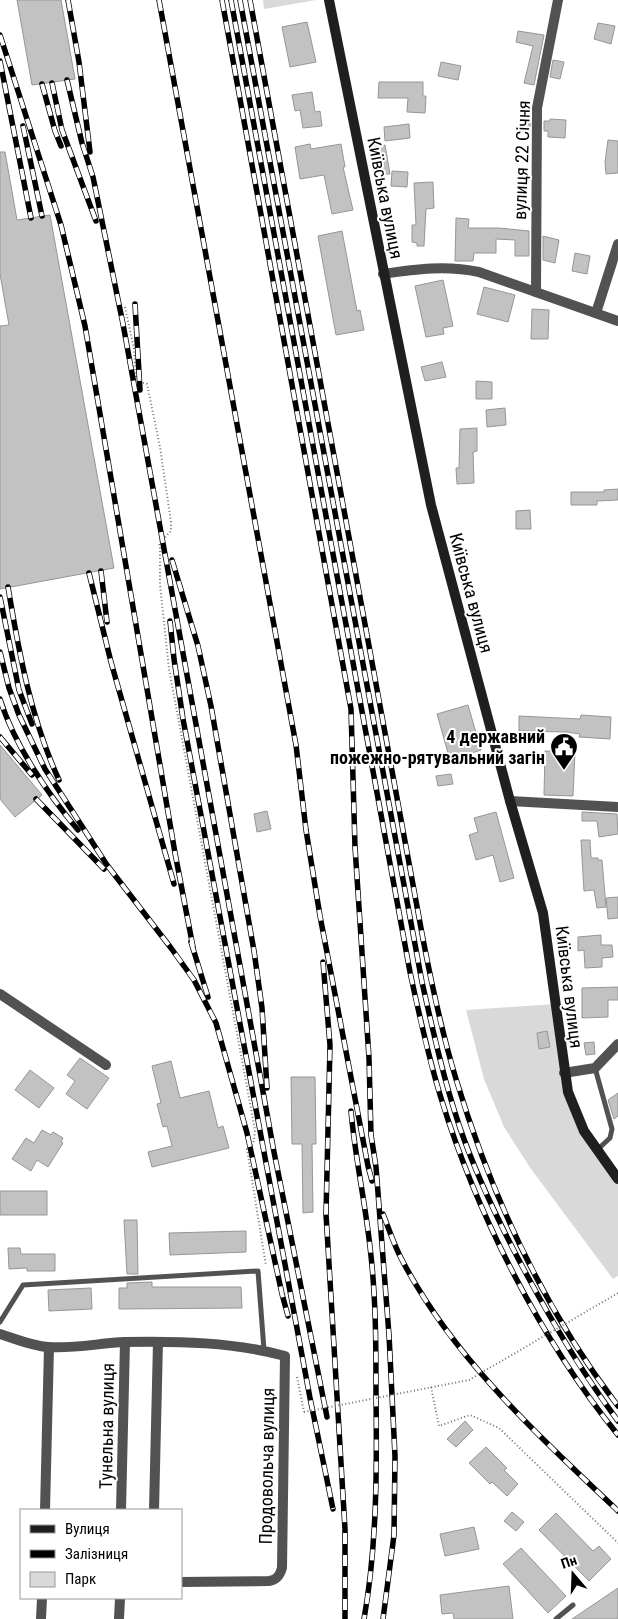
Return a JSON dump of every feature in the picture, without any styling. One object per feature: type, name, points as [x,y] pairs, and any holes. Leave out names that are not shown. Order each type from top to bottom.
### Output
[{"type":"street","name":"Київська вулиця","points":[[329,0],[431,505],[510,801],[544,920],[568,1092],[574,1112],[584,1131],[596,1151],[618,1179]]},
{"type":"street","name":"вулиця 22 Січня","points":[[536,292],[537,108],[558,0]]},
{"type":"street","points":[[596,313],[618,244]]},
{"type":"street","points":[[383,274],[426,267],[464,268],[618,321]]},
{"type":"street","points":[[510,801],[618,807]]},
{"type":"street","points":[[0,994],[106,1065]]},
{"type":"street","points":[[564,1073],[595,1068],[618,1044]]},
{"type":"street","points":[[0,1334],[49,1347],[125,1342],[201,1342],[264,1350]]},
{"type":"street","name":"Тунельна вулиця","points":[[121,1509],[125,1342]]},
{"type":"street","points":[[154,1509],[158,1342]]},
{"type":"street","points":[[44,1509],[49,1347]]},
{"type":"street","name":"Продовольча вулиця","points":[[182,1582],[269,1582],[278,1577],[282,1568],[285,1356],[264,1350]]},
{"type":"street","points":[[42,1599],[42,1619]]},
{"type":"street","points":[[119,1619],[120,1599]]},
{"type":"lane","points":[[595,1068],[612,1129],[610,1138],[596,1151]]},
{"type":"lane","points":[[0,1322],[22,1285],[258,1271],[264,1350]]},
{"type":"lane","points":[[556,1619],[573,1605]]},
{"type":"path","points":[[125,307],[134,348],[136,377],[140,382],[147,384],[160,447],[171,522],[171,530],[159,543],[160,586],[169,669],[255,1130],[254,1142],[247,1149],[266,1267]]},
{"type":"path","points":[[296,1376],[304,1412],[469,1380],[618,1294]]},
{"type":"path","points":[[431,1387],[439,1426],[470,1415],[499,1428],[618,1543]]},
{"type":"green space","points":[[263,0],[316,0],[264,9]]},
{"type":"green space","points":[[555,1004],[574,1112],[618,1179],[618,1276],[613,1279],[531,1169],[504,1127],[484,1079],[466,1010]]},
{"type":"building","points":[[17,0],[61,0],[75,79],[32,85]]},
{"type":"building","points":[[307,22],[316,62],[290,67],[282,27]]},
{"type":"building","points":[[598,23],[615,26],[611,44],[594,39]]},
{"type":"building","points":[[518,31],[544,35],[534,85],[524,83],[533,46],[516,42]]},
{"type":"building","points":[[553,60],[564,62],[560,79],[550,77]]},
{"type":"building","points":[[441,62],[461,66],[458,80],[438,76]]},
{"type":"building","points":[[379,82],[423,82],[423,96],[426,96],[425,113],[407,112],[408,98],[378,98]]},
{"type":"building","points":[[312,92],[315,112],[320,111],[322,126],[303,128],[300,110],[295,111],[292,95]]},
{"type":"building","points":[[550,119],[566,120],[565,138],[548,137],[548,131],[544,131],[544,121],[550,121]]},
{"type":"building","points":[[522,121],[530,121],[530,131],[522,131]]},
{"type":"building","points":[[409,124],[410,138],[385,141],[384,127]]},
{"type":"building","points":[[608,140],[618,141],[618,173],[606,174],[605,162]]},
{"type":"building","points":[[310,144],[311,149],[341,144],[345,167],[343,167],[353,210],[332,214],[324,175],[300,179],[295,147]]},
{"type":"building","points":[[385,145],[390,174],[379,174],[374,147]]},
{"type":"building","points":[[0,152],[5,152],[17,220],[50,215],[114,568],[0,589],[0,326],[9,325],[0,274]]},
{"type":"building","points":[[392,171],[408,172],[407,187],[391,186]]},
{"type":"building","points":[[433,182],[434,208],[426,209],[424,246],[417,246],[417,243],[412,242],[412,225],[416,225],[414,183]]},
{"type":"building","points":[[456,218],[469,219],[468,228],[499,228],[529,231],[529,256],[515,256],[515,240],[496,239],[496,253],[474,253],[473,261],[455,261]]},
{"type":"building","points":[[342,231],[357,311],[360,310],[364,330],[336,335],[318,236]]},
{"type":"building","points":[[543,236],[559,240],[555,263],[543,260]]},
{"type":"building","points":[[575,253],[590,256],[587,274],[572,271]]},
{"type":"building","points":[[443,280],[453,326],[443,328],[444,334],[426,337],[415,286]]},
{"type":"building","points":[[484,287],[515,295],[508,322],[477,314]]},
{"type":"building","points":[[532,309],[549,310],[548,339],[531,339]]},
{"type":"building","points":[[442,362],[446,377],[425,381],[421,367]]},
{"type":"building","points":[[476,381],[492,382],[492,399],[476,399]]},
{"type":"building","points":[[505,408],[506,425],[487,427],[486,410]]},
{"type":"building","points":[[477,428],[477,451],[473,452],[474,483],[457,484],[456,468],[459,468],[460,429]]},
{"type":"building","points":[[618,489],[618,500],[597,501],[597,505],[571,505],[571,492],[604,492],[604,490]]},
{"type":"building","points":[[530,510],[531,529],[516,529],[516,511]]},
{"type":"building","points":[[468,705],[481,750],[450,760],[437,714]]},
{"type":"building","points":[[581,715],[611,717],[610,739],[579,737],[580,734],[567,732],[519,731],[519,716],[580,719]]},
{"type":"building","points":[[0,745],[42,795],[15,817],[0,799]]},
{"type":"building","points":[[545,751],[575,752],[573,796],[544,795]]},
{"type":"building","points":[[451,774],[453,784],[438,786],[436,776]]},
{"type":"building","points":[[267,811],[271,829],[257,832],[254,814]]},
{"type":"building","points":[[496,812],[514,878],[500,882],[493,855],[476,860],[469,835],[478,832],[474,818]]},
{"type":"building","points":[[582,812],[617,814],[618,834],[599,837],[597,821],[582,821]]},
{"type":"building","points":[[581,840],[590,840],[591,858],[602,860],[606,907],[597,908],[594,890],[584,891]]},
{"type":"building","points":[[618,897],[618,918],[608,919],[606,898]]},
{"type":"building","points":[[601,935],[601,945],[612,945],[613,957],[602,958],[602,967],[585,968],[584,950],[578,951],[578,937]]},
{"type":"building","points":[[618,987],[618,1000],[608,1000],[608,1017],[582,1018],[582,988]]},
{"type":"building","points":[[547,1031],[550,1047],[539,1049],[537,1033]]},
{"type":"building","points":[[594,1042],[595,1054],[586,1055],[584,1043]]},
{"type":"building","points":[[80,1058],[109,1078],[87,1109],[66,1094],[75,1081],[67,1075]]},
{"type":"building","points":[[171,1061],[180,1098],[209,1091],[218,1128],[223,1126],[229,1148],[152,1167],[148,1152],[172,1146],[167,1126],[163,1127],[157,1104],[161,1103],[152,1066]]},
{"type":"building","points":[[30,1070],[54,1088],[39,1108],[15,1090]]},
{"type":"building","points":[[291,1077],[315,1077],[316,1144],[312,1144],[313,1212],[303,1213],[302,1144],[292,1144]]},
{"type":"building","points":[[618,1093],[618,1116],[614,1119],[608,1100]]},
{"type":"building","points":[[42,1130],[51,1135],[53,1132],[63,1138],[61,1142],[63,1143],[48,1167],[37,1160],[31,1171],[12,1159],[26,1138],[34,1143]]},
{"type":"building","points":[[0,1191],[47,1191],[47,1215],[0,1215]]},
{"type":"building","points":[[124,1220],[137,1220],[138,1274],[127,1274]]},
{"type":"building","points":[[246,1231],[246,1252],[170,1255],[169,1233]]},
{"type":"building","points":[[8,1248],[20,1248],[21,1254],[55,1254],[55,1271],[27,1271],[27,1268],[9,1269]]},
{"type":"building","points":[[152,1282],[152,1287],[241,1287],[242,1308],[119,1309],[119,1288],[127,1288],[127,1283]]},
{"type":"building","points":[[91,1288],[92,1309],[49,1311],[48,1290]]},
{"type":"building","points":[[465,1421],[473,1430],[456,1447],[447,1439]]},
{"type":"building","points":[[486,1447],[507,1468],[504,1470],[518,1484],[507,1496],[492,1482],[490,1484],[469,1463]]},
{"type":"building","points":[[512,1512],[524,1522],[516,1531],[504,1521]]},
{"type":"building","points":[[556,1513],[593,1551],[599,1546],[611,1559],[589,1581],[539,1530]]},
{"type":"building","points":[[474,1527],[479,1549],[445,1556],[440,1534]]},
{"type":"building","points":[[521,1548],[566,1596],[548,1613],[503,1564]]},
{"type":"building","points":[[509,1586],[513,1619],[454,1619],[453,1613],[442,1614],[440,1595]]},
{"type":"building","points":[[618,1588],[618,1619],[572,1619]]},
{"type":"railway","points":[[68,0],[79,62],[90,152]]},
{"type":"railway","points":[[159,0],[296,745],[306,830],[320,916],[372,1181]]},
{"type":"railway","points":[[222,0],[351,709],[355,847],[369,1058],[371,1135],[376,1167],[389,1335],[395,1456],[394,1535],[383,1619]]},
{"type":"railway","points":[[231,0],[410,972],[432,1066],[441,1098],[473,1187],[514,1275],[563,1359],[618,1435]]},
{"type":"railway","points":[[240,0],[422,982],[444,1074],[467,1147],[509,1241],[559,1332],[618,1421]]},
{"type":"railway","points":[[250,0],[423,939],[446,1044],[470,1122],[503,1208],[522,1250],[566,1330],[618,1406]]},
{"type":"railway","points":[[0,35],[61,225],[85,326],[175,853],[193,947]]},
{"type":"railway","points":[[0,61],[31,218]]},
{"type":"railway","points":[[67,80],[82,143],[93,177],[123,324],[274,1152],[327,1417]]},
{"type":"railway","points":[[52,83],[62,130],[96,221]]},
{"type":"railway","points":[[42,84],[61,146]]},
{"type":"railway","points":[[23,126],[42,216]]},
{"type":"railway","points":[[135,304],[140,390]]},
{"type":"railway","points":[[172,560],[198,646],[211,706],[254,951],[262,1008],[267,1088]]},
{"type":"railway","points":[[101,571],[107,622]]},
{"type":"railway","points":[[89,573],[111,662],[174,884]]},
{"type":"railway","points":[[8,587],[33,710],[59,780]]},
{"type":"railway","points":[[0,597],[19,690],[32,724]]},
{"type":"railway","points":[[170,621],[183,719],[310,1398],[333,1509]]},
{"type":"railway","points":[[0,652],[9,688],[19,715],[45,769],[107,865],[194,980],[216,1023],[247,1133],[288,1316]]},
{"type":"railway","points":[[0,699],[14,733],[33,768],[78,830]]},
{"type":"railway","points":[[0,737],[32,775]]},
{"type":"railway","points":[[36,799],[104,869]]},
{"type":"railway","points":[[191,942],[208,997]]},
{"type":"railway","points":[[323,962],[330,1045],[326,1214],[345,1529],[345,1619]]},
{"type":"railway","points":[[351,1111],[370,1247],[375,1321],[376,1451],[374,1536],[364,1619]]},
{"type":"railway","points":[[383,1214],[399,1254],[423,1296],[446,1330],[472,1363],[528,1424],[618,1511]]},
{"type":"place","name":"4 державний пожежно-рятувальний загін","points":[[564,771]]}]
